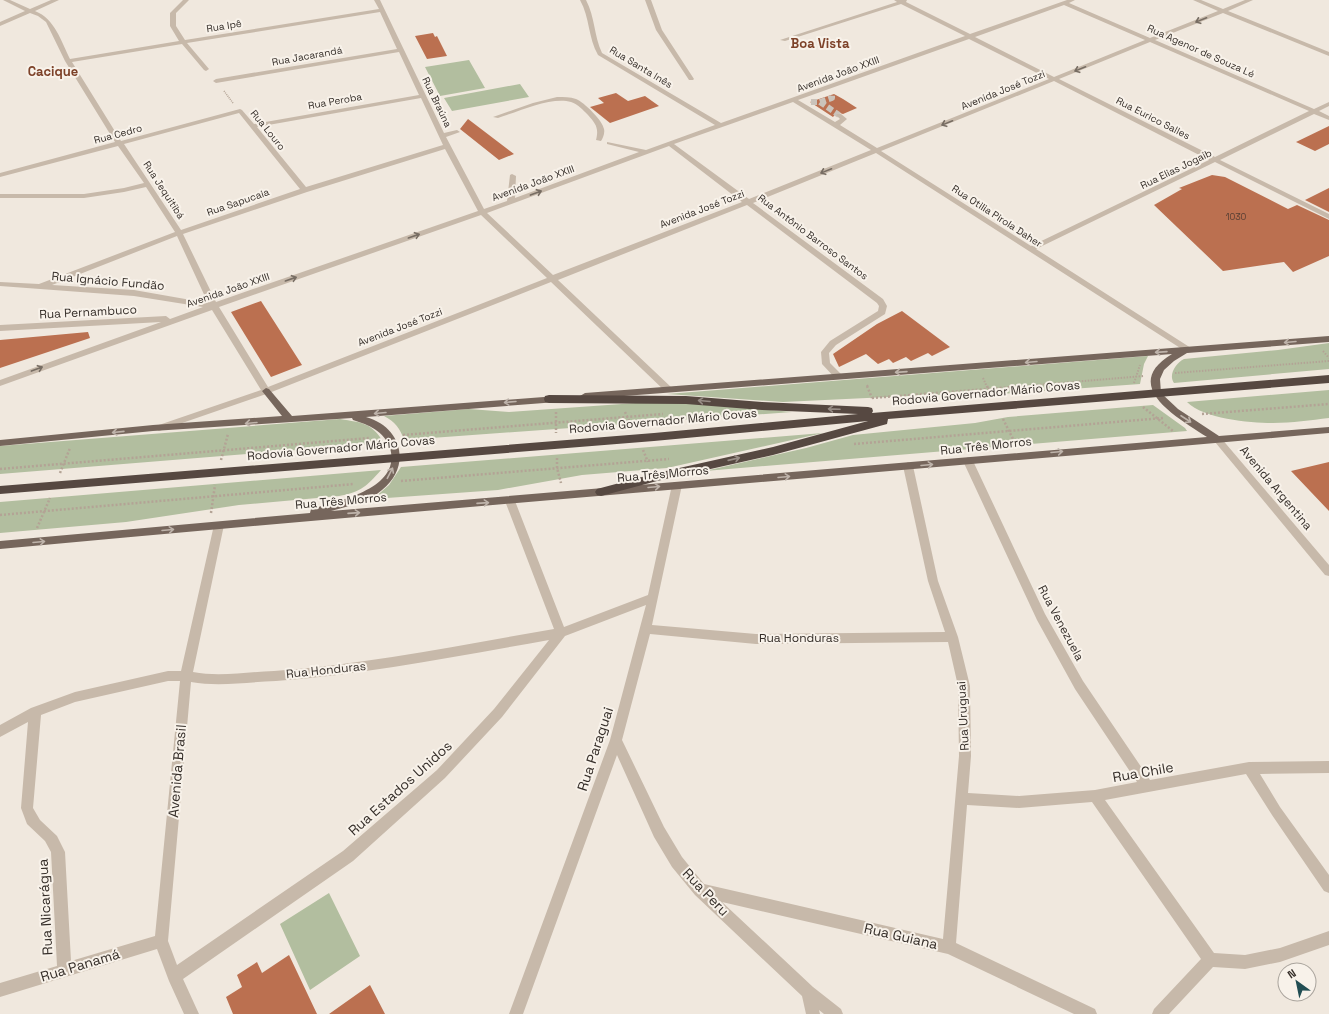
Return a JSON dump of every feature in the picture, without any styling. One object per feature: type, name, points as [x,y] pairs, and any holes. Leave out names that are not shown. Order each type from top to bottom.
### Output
[{"type":"highway","name":"Rodovia Governador Mário Covas","points":[[0,490],[649,437],[915,413],[1329,379]]},
{"type":"highway","points":[[549,399],[686,400],[762,406],[915,413]]},
{"type":"highway","points":[[601,492],[657,477],[773,451],[915,413]]},
{"type":"main road","points":[[0,443],[157,429],[1329,339]]},
{"type":"main road","points":[[1188,350],[1166,361],[1158,371],[1156,383],[1157,394],[1181,416],[1218,440]]},
{"type":"main road","points":[[266,391],[289,419]]},
{"type":"main road","points":[[294,518],[372,492],[385,482],[392,471],[396,457],[390,436],[376,424],[361,419],[340,416]]},
{"type":"main road","name":"Rua Três Morros","points":[[0,545],[294,518],[1329,430]]},
{"type":"street","name":"Rua Jequitibá","points":[[6,0],[19,7],[32,11],[48,21],[68,61],[120,144],[148,184],[179,233],[214,306],[266,391]]},
{"type":"street","points":[[0,24],[56,0]]},
{"type":"street","points":[[192,0],[185,0],[173,13],[173,26],[182,41],[206,69]]},
{"type":"street","name":"Rua Braúna","points":[[377,0],[422,96],[482,212],[669,390]]},
{"type":"street","name":"Rua Santa Inês","points":[[583,0],[591,19],[595,44],[600,54],[616,65],[721,126]]},
{"type":"street","points":[[648,0],[659,30],[691,79]]},
{"type":"street","points":[[783,40],[899,1],[908,0]]},
{"type":"street","name":"Avenida João XXIII","points":[[0,382],[511,202],[646,152],[795,100],[831,91],[968,37],[1072,0]]},
{"type":"street","points":[[1196,0],[1329,54]]},
{"type":"street","name":"Avenida José Tozzi","points":[[157,429],[266,391],[748,202],[1250,0]]},
{"type":"street","name":"Rua Eurico Salles","points":[[899,1],[1329,217]]},
{"type":"street","name":"Rua Agenor de Souza Lé","points":[[1064,3],[1329,118]]},
{"type":"street","name":"Rua Ipê","points":[[68,61],[182,41],[383,10]]},
{"type":"street","name":"Rua Jacarandá","points":[[216,81],[400,50]]},
{"type":"street","name":"Rua Peroba","points":[[252,126],[422,96]]},
{"type":"street","points":[[496,117],[551,100],[573,100],[588,111],[600,125],[602,130],[598,140]]},
{"type":"street","points":[[795,100],[811,102]]},
{"type":"street","name":"Rua Otilia Pirola Daher","points":[[795,100],[1188,350]]},
{"type":"street","name":"Rua Elias Jogaib","points":[[1031,250],[1216,161],[1329,104]]},
{"type":"street","name":"Rua Cedro","points":[[0,175],[240,111]]},
{"type":"street","name":"Rua Louro","points":[[240,111],[304,190]]},
{"type":"street","points":[[836,125],[844,119],[839,115]]},
{"type":"street","points":[[442,136],[457,132]]},
{"type":"street","points":[[609,143],[646,152]]},
{"type":"street","name":"Rua Antônio Barroso Santos","points":[[670,144],[873,294],[880,301],[883,306],[882,312],[833,343],[825,352],[826,364],[839,377]]},
{"type":"street","name":"Rua Sapucaia","points":[[39,287],[179,233],[304,190],[447,146]]},
{"type":"street","points":[[511,202],[512,176]]},
{"type":"street","points":[[0,196],[84,196],[124,190],[148,184]]},
{"type":"street","name":"Rua Ignácio Fundão","points":[[0,284],[134,293],[214,306]]},
{"type":"street","name":"Rua Pernambuco","points":[[0,328],[177,319]]},
{"type":"street","name":"Avenida Argentina","points":[[1218,440],[1329,572]]},
{"type":"street","name":"Rua Venezuela","points":[[968,461],[1041,617],[1079,685],[1147,787]]},
{"type":"street","name":"Rua Uruguai","points":[[908,466],[933,581],[952,637],[964,686],[965,756],[949,947]]},
{"type":"street","name":"Rua Paraguai","points":[[516,1014],[616,740],[646,629],[676,485]]},
{"type":"street","points":[[510,500],[561,633]]},
{"type":"street","name":"Avenida Brasil","points":[[192,1014],[174,976],[161,941],[186,676],[219,525]]},
{"type":"street","name":"Rua Honduras","points":[[0,731],[35,712],[75,697],[168,676],[186,676],[209,680],[298,674],[375,665],[561,633],[652,598]]},
{"type":"street","name":"Rua Honduras","points":[[646,629],[756,638],[952,637]]},
{"type":"street","name":"Rua Estados Unidos","points":[[174,976],[348,856],[441,774],[498,713],[561,633]]},
{"type":"street","name":"Rua Nicarágua","points":[[35,712],[27,808],[32,821],[56,842],[58,852],[64,969]]},
{"type":"street","name":"Rua Peru","points":[[616,740],[659,832],[677,862],[700,890],[808,992],[836,1014]]},
{"type":"street","name":"Rua Chile","points":[[962,799],[1019,802],[1095,796],[1249,768],[1329,767]]},
{"type":"street","points":[[1249,768],[1276,811],[1329,886]]},
{"type":"street","points":[[1095,796],[1210,960]]},
{"type":"street","name":"Rua Guiana","points":[[700,890],[949,947],[1090,1014]]},
{"type":"street","points":[[1210,960],[1252,961],[1280,955],[1329,938]]},
{"type":"street","name":"Rua Panamá","points":[[0,990],[64,969],[161,941]]},
{"type":"street","points":[[1160,1014],[1210,960]]},
{"type":"street","points":[[808,992],[813,1014]]},
{"type":"path","name":"Rua Louro","points":[[216,81],[240,111]]},
{"type":"path","points":[[852,444],[1329,404]]},
{"type":"path","points":[[0,515],[671,459]]},
{"type":"green space","points":[[469,60],[485,88],[440,96],[425,67]]},
{"type":"green space","points":[[520,84],[529,97],[452,111],[444,98]]},
{"type":"green space","points":[[1329,343],[1329,369],[1174,383],[1172,380],[1172,373],[1178,363],[1184,359],[1278,350]]},
{"type":"green space","points":[[1148,356],[1144,364],[1140,384],[1001,394],[930,395],[783,402],[667,394]]},
{"type":"green space","points":[[1329,390],[1329,418],[1294,422],[1263,423],[1228,419],[1204,412],[1187,402]]},
{"type":"green space","points":[[650,402],[679,402],[792,412],[404,440],[397,426],[384,416],[469,409],[509,412]]},
{"type":"green space","points":[[1153,405],[1187,431],[705,471],[806,448],[853,435],[975,423],[1008,417]]},
{"type":"green space","points":[[340,419],[355,421],[370,427],[384,443],[0,474],[0,446]]},
{"type":"green space","points":[[823,433],[667,468],[582,475],[498,490],[373,499],[389,485],[401,467]]},
{"type":"green space","points":[[381,470],[363,488],[339,496],[239,505],[126,522],[0,533],[0,502]]},
{"type":"green space","points":[[329,893],[360,956],[310,990],[280,924]]},
{"type":"building","points":[[433,33],[435,37],[437,36],[447,56],[427,59],[415,36]]},
{"type":"building","points":[[616,93],[628,101],[645,96],[659,106],[610,123],[590,107],[604,103],[598,98]]},
{"type":"building","points":[[834,94],[857,108],[843,114],[837,112],[833,117],[810,102]]},
{"type":"building","points":[[468,119],[514,154],[499,160],[460,129]]},
{"type":"building","points":[[1329,126],[1329,144],[1315,151],[1296,142]]},
{"type":"building","points":[[1212,175],[1225,177],[1288,209],[1297,205],[1329,220],[1329,256],[1293,272],[1284,262],[1223,271],[1154,205],[1182,189],[1179,188]]},
{"type":"building","points":[[1329,188],[1329,212],[1305,200]]},
{"type":"building","points":[[261,301],[302,365],[271,377],[231,312]]},
{"type":"building","points":[[902,311],[950,347],[932,356],[928,353],[911,361],[906,357],[893,363],[889,359],[878,364],[866,354],[839,367],[833,354],[877,324]]},
{"type":"building","points":[[88,332],[90,338],[0,368],[0,340]]},
{"type":"building","points":[[1329,462],[1329,511],[1291,471]]},
{"type":"building","points":[[289,955],[317,1014],[233,1014],[226,997],[242,987],[237,975],[257,962],[262,973]]},
{"type":"building","points":[[370,985],[385,1014],[329,1014]]},
{"type":"tunnel","points":[[820,102],[832,98],[832,94]]},
{"type":"tunnel","points":[[811,102],[820,102]]},
{"type":"tunnel","points":[[820,102],[839,115]]},
{"type":"district","name":"Boa Vista","points":[[820,43]]},
{"type":"district","name":"Cacique","points":[[53,71]]}]
